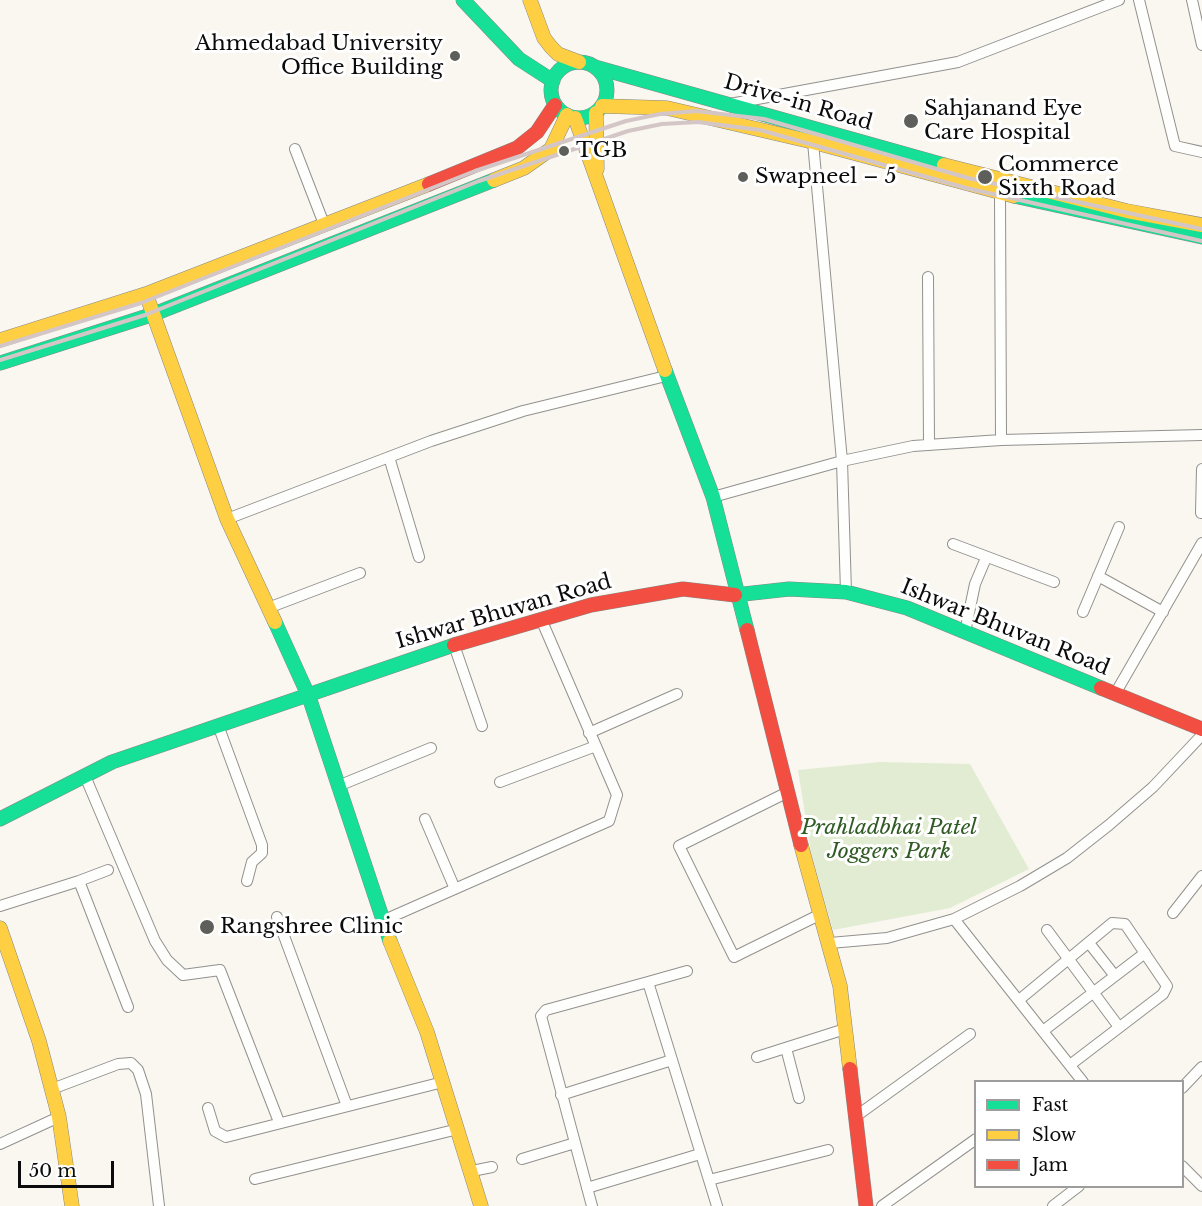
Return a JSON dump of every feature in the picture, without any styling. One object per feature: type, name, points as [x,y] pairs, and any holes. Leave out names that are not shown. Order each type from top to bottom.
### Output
[{"type":"street","points":[[463,0],[519,59],[553,81]]},
{"type":"street","points":[[531,0],[544,38],[551,47],[558,54],[595,67],[605,81],[607,90],[599,109],[597,184]]},
{"type":"street","points":[[726,105],[958,62],[1119,0]]},
{"type":"street","points":[[1139,0],[1175,146],[1202,152]]},
{"type":"street","points":[[1192,0],[1202,45]]},
{"type":"street","points":[[579,62],[562,68],[553,81],[551,93],[555,105],[571,117],[713,497],[840,986],[866,1206]]},
{"type":"street","name":"Drive-in Road","points":[[595,67],[975,174],[1127,211],[1202,225]]},
{"type":"street","points":[[0,340],[146,294],[517,148],[537,132],[555,105]]},
{"type":"street","name":"Drive-in Road","points":[[599,109],[668,108],[813,142],[1000,193],[1124,222],[1202,237]]},
{"type":"street","points":[[0,363],[154,314],[524,168],[550,149],[571,117],[599,109]]},
{"type":"street","points":[[813,142],[842,461],[846,592]]},
{"type":"street","points":[[295,149],[324,224]]},
{"type":"street","points":[[1000,193],[1001,440]]},
{"type":"street","points":[[928,277],[929,445]]},
{"type":"street","points":[[146,294],[227,519],[309,697],[382,921],[427,1032],[481,1206]]},
{"type":"street","points":[[227,519],[389,457],[523,411],[666,376]]},
{"type":"street","points":[[713,497],[842,461],[929,445],[1001,440],[1202,435]]},
{"type":"street","points":[[389,457],[419,557]]},
{"type":"street","points":[[1201,513],[1202,469]]},
{"type":"street","points":[[1083,612],[1119,527]]},
{"type":"street","points":[[1115,694],[1202,543]]},
{"type":"street","points":[[953,544],[1054,582]]},
{"type":"street","points":[[965,632],[975,584],[987,558]]},
{"type":"street","points":[[268,608],[360,573]]},
{"type":"street","points":[[1098,576],[1163,612]]},
{"type":"street","name":"Ishwar Bhuvan Road","points":[[0,819],[112,762],[218,725],[309,697],[454,645],[591,605],[683,589],[738,595],[789,589],[846,592],[907,608],[1202,729]]},
{"type":"street","points":[[382,921],[609,821],[617,795],[541,619]]},
{"type":"street","points":[[454,645],[482,726]]},
{"type":"street","points":[[589,733],[677,694]]},
{"type":"street","points":[[218,725],[262,845],[262,853],[252,862],[247,881]]},
{"type":"street","points":[[830,943],[887,938],[954,919],[1020,886],[1067,858],[1153,788],[1202,735]]},
{"type":"street","points":[[500,782],[596,746]]},
{"type":"street","points":[[338,786],[431,748]]},
{"type":"street","points":[[85,776],[155,941],[167,960],[183,975],[220,970],[279,1122]]},
{"type":"street","points":[[788,792],[679,846],[734,957],[821,914]]},
{"type":"street","points":[[424,819],[455,889]]},
{"type":"street","points":[[0,906],[108,870]]},
{"type":"street","points":[[1173,913],[1202,876]]},
{"type":"street","points":[[79,881],[128,1006]]},
{"type":"street","points":[[277,917],[346,1106]]},
{"type":"street","points":[[954,919],[1081,1080]]},
{"type":"street","points":[[1019,1000],[1113,923],[1125,924],[1167,986],[1163,994],[1070,1065]]},
{"type":"street","points":[[0,928],[39,1041],[52,1089],[59,1117],[72,1206]]},
{"type":"street","points":[[1047,930],[1119,1028]]},
{"type":"street","points":[[1089,943],[1114,976]]},
{"type":"street","points":[[1043,1030],[1145,953]]},
{"type":"street","points":[[592,1206],[541,1016],[546,1010],[687,971]]},
{"type":"street","points":[[648,982],[717,1206]]},
{"type":"street","points":[[757,1057],[845,1029]]},
{"type":"street","points":[[855,1117],[970,1034]]},
{"type":"street","points":[[786,1048],[800,1098]]},
{"type":"street","points":[[561,1095],[672,1060]]},
{"type":"street","points":[[52,1089],[118,1064],[132,1063],[138,1070],[146,1094],[159,1206]]},
{"type":"street","points":[[1184,1086],[1202,1067]]},
{"type":"street","points":[[208,1108],[215,1131],[226,1137],[443,1082]]},
{"type":"street","points":[[0,1144],[59,1117]]},
{"type":"street","points":[[255,1179],[458,1129]]},
{"type":"street","points":[[882,1206],[974,1140]]},
{"type":"street","points":[[522,1159],[575,1143]]},
{"type":"street","points":[[709,1180],[828,1150]]},
{"type":"street","points":[[587,1188],[700,1154]]},
{"type":"street","points":[[472,1171],[492,1167]]},
{"type":"street","points":[[1184,1168],[1202,1186]]},
{"type":"street","points":[[1053,1206],[1076,1188]]},
{"type":"green space","name":"Prahladbhai Patel Joggers Park","points":[[880,762],[970,764],[1029,869],[950,908],[833,930],[811,852],[798,770]]},
{"type":"railway","points":[[0,346],[141,303],[475,171],[626,121],[660,114],[696,111],[764,119],[968,178],[1202,229]]},
{"type":"railway","points":[[0,360],[145,315],[479,181],[628,131],[662,124],[698,122],[760,130],[966,188],[1202,241]]},
{"type":"traffic: fast","points":[[463,0],[519,59],[553,81]]},
{"type":"traffic: fast","points":[[579,62],[590,64],[599,70],[605,79],[607,90],[605,101],[599,110],[590,116],[579,118],[568,116],[559,110],[553,101],[551,90],[553,79],[559,70],[568,64],[579,62]]},
{"type":"traffic: fast","points":[[595,67],[944,165]]},
{"type":"traffic: fast","points":[[0,363],[154,314],[494,180]]},
{"type":"traffic: fast","points":[[1014,196],[1202,237]]},
{"type":"traffic: fast","points":[[665,370],[713,497],[747,630]]},
{"type":"traffic: fast","points":[[735,595],[789,589],[846,592],[907,608],[1101,688]]},
{"type":"traffic: fast","points":[[275,622],[309,697],[390,941]]},
{"type":"traffic: fast","points":[[0,819],[112,762],[454,645]]},
{"type":"traffic: slow","points":[[530,0],[544,38],[551,47],[558,54],[579,62]]},
{"type":"traffic: slow","points":[[602,106],[667,108],[813,142],[1014,196]]},
{"type":"traffic: slow","points":[[596,113],[597,169]]},
{"type":"traffic: slow","points":[[494,180],[524,168],[551,149],[567,115]]},
{"type":"traffic: slow","points":[[575,118],[665,370]]},
{"type":"traffic: slow","points":[[944,165],[1127,211],[1202,225]]},
{"type":"traffic: slow","points":[[0,340],[146,294],[429,184]]},
{"type":"traffic: slow","points":[[146,294],[227,519],[275,622]]},
{"type":"traffic: slow","points":[[801,845],[840,986],[850,1069]]},
{"type":"traffic: slow","points":[[0,928],[39,1041],[59,1117],[72,1206]]},
{"type":"traffic: slow","points":[[390,941],[427,1032],[481,1206]]},
{"type":"traffic: jam","points":[[429,184],[517,148],[537,132],[555,105]]},
{"type":"traffic: jam","points":[[454,645],[591,605],[683,589],[735,595]]},
{"type":"traffic: jam","points":[[747,630],[801,845]]},
{"type":"traffic: jam","points":[[1101,688],[1202,729]]},
{"type":"traffic: jam","points":[[850,1069],[866,1206]]},
{"type":"place","name":"Ahmedabad University Office Building","points":[[455,56]]},
{"type":"place","name":"Sahjanand Eye Care Hospital","points":[[911,121]]},
{"type":"place","name":"TGB","points":[[564,151]]},
{"type":"place","name":"Swapneel – 5","points":[[743,177]]},
{"type":"place","name":"Commerce Sixth Road","points":[[985,177]]},
{"type":"place","name":"Rangshree Clinic","points":[[207,927]]}]
